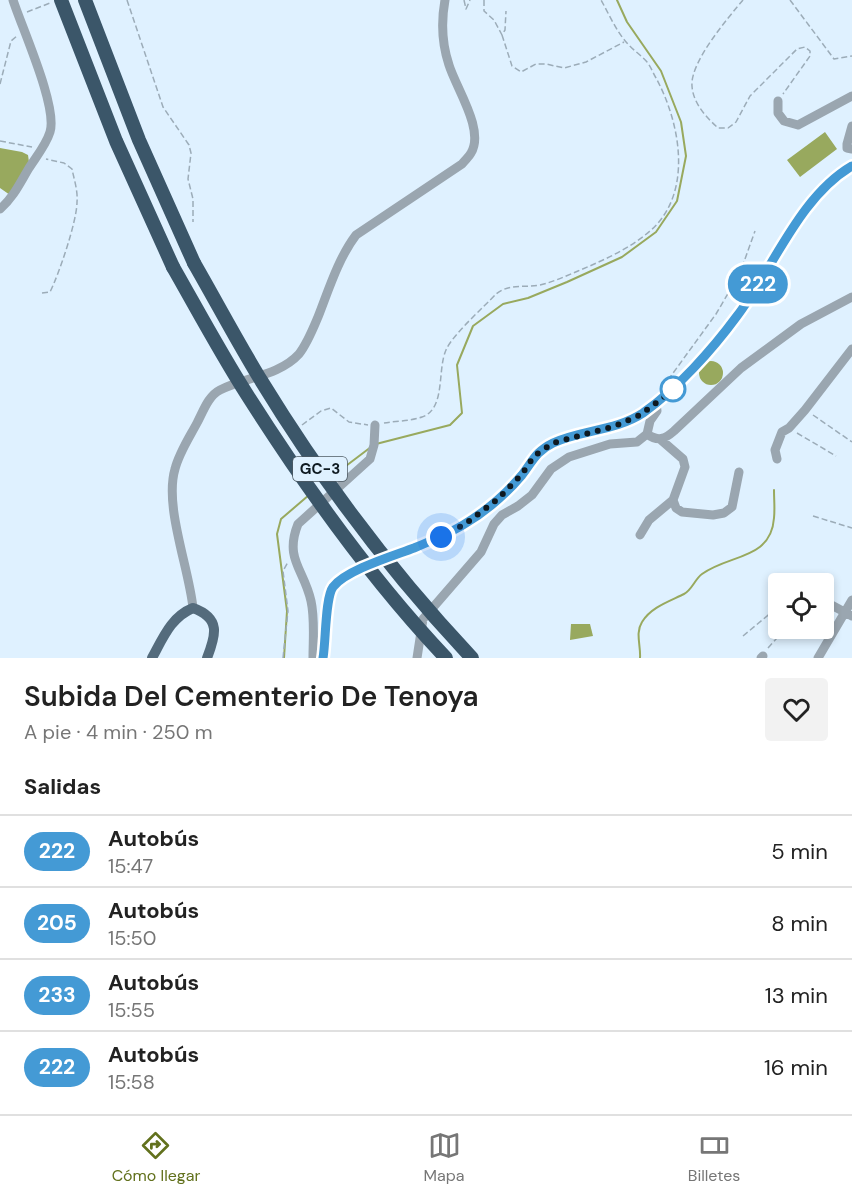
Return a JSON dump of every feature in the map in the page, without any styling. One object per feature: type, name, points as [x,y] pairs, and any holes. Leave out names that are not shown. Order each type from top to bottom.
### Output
[{"type":"highway","name":"GC-3","points":[[59,0],[116,141],[173,267],[245,392],[324,510],[420,630],[446,658]]},
{"type":"highway","name":"GC-3","points":[[85,0],[139,140],[194,263],[262,383],[341,501],[437,621],[472,658]]},
{"type":"main road","points":[[323,658],[328,623],[327,602],[332,588],[343,578],[441,537],[465,524],[498,499],[522,474],[534,456],[553,443],[615,426],[640,415],[656,403],[690,372],[737,316],[807,208],[829,184],[852,166]]},
{"type":"main road","points":[[152,658],[171,624],[181,613],[193,608],[205,613],[214,623],[214,640],[207,658]]},
{"type":"street","points":[[0,209],[11,200],[38,154],[50,133],[51,121],[48,102],[13,0]]},
{"type":"street","points":[[193,608],[191,586],[173,510],[172,489],[174,469],[208,402],[218,391],[283,366],[299,353],[313,331],[345,249],[356,235],[462,164],[472,153],[475,141],[474,125],[449,65],[443,37],[445,0]]},
{"type":"street","points":[[778,101],[778,113],[784,121],[798,125],[852,96]]},
{"type":"street","points":[[852,126],[847,148],[852,149]]},
{"type":"street","points":[[648,434],[653,438],[666,438],[741,368],[801,324],[852,297]]},
{"type":"street","points":[[777,459],[775,450],[782,432],[806,410],[848,361],[852,348]]},
{"type":"street","points":[[417,658],[423,619],[481,552],[494,524],[502,515],[532,495],[551,469],[569,457],[610,444],[637,442],[648,434],[650,421],[657,411],[656,403]]},
{"type":"street","points":[[313,658],[314,625],[311,600],[292,553],[293,537],[298,524],[370,459],[374,445],[375,425]]},
{"type":"street","points":[[640,535],[649,520],[673,500],[685,467],[683,459],[660,439]]},
{"type":"street","points":[[673,500],[682,512],[712,515],[724,513],[732,507],[739,472]]},
{"type":"street","points":[[818,658],[848,614],[852,600]]},
{"type":"street","points":[[834,606],[848,614]]},
{"type":"path","points":[[26,12],[59,0]]},
{"type":"path","points":[[127,0],[163,107],[189,145],[191,153],[188,179],[193,199],[193,222]]},
{"type":"path","points":[[464,0],[466,9],[470,0]]},
{"type":"path","points":[[484,0],[484,11],[494,20],[502,35],[512,66],[521,72],[536,64],[564,68],[586,62],[626,42]]},
{"type":"path","points":[[297,429],[321,411],[331,408],[349,422],[360,425],[375,425],[421,417],[430,412],[438,402],[440,373],[446,350],[496,294],[506,287],[538,285],[561,278],[620,253],[651,230],[665,214],[673,196],[678,174],[674,120],[663,91],[647,63],[626,42],[601,0]]},
{"type":"path","points":[[743,0],[719,27],[693,74],[692,87],[696,101],[707,118],[718,128],[728,128],[736,123],[750,96],[797,49],[805,47],[810,51],[810,56],[778,101]]},
{"type":"path","points":[[790,0],[834,59],[852,56]]},
{"type":"path","points":[[502,35],[505,30],[506,11]]},
{"type":"path","points":[[0,84],[11,40],[14,36],[24,32]]},
{"type":"path","points":[[0,141],[31,147],[38,154],[64,163],[72,169],[77,201],[70,233],[50,292],[42,293]]},
{"type":"path","points":[[668,380],[716,314],[740,273],[755,231]]},
{"type":"path","points":[[806,410],[852,442]]},
{"type":"path","points":[[789,428],[836,456]]},
{"type":"path","points":[[813,516],[852,528]]},
{"type":"path","points":[[283,658],[288,611],[283,571],[292,553]]},
{"type":"path","points":[[743,636],[768,615]]},
{"type":"path","points":[[762,657],[777,639]]},
{"type":"shaded area","points":[[825,132],[837,149],[800,177],[787,160]]},
{"type":"shaded area","points":[[0,148],[28,155],[29,162],[10,195],[0,188]]},
{"type":"shaded area","points":[[711,361],[719,365],[723,373],[719,381],[711,385],[703,381],[699,373],[703,365]]},
{"type":"shaded area","points":[[571,624],[590,624],[593,636],[570,640]]},
{"type":"waterway","points":[[376,444],[450,425],[462,413],[457,365],[473,326],[503,304],[528,298],[622,257],[656,232],[677,201],[686,156],[681,122],[661,71],[627,22],[617,0]]},
{"type":"waterway","points":[[330,478],[371,447]]},
{"type":"waterway","points":[[640,658],[640,626],[650,612],[687,592],[702,574],[757,549],[765,542],[771,532],[774,518],[774,490]]},
{"type":"waterway","points":[[284,658],[287,611],[277,534],[281,519],[309,495]]},
{"type":"bus line","name":"222","points":[[323,658],[328,623],[327,602],[332,588],[343,578],[441,537],[465,524],[498,499],[522,474],[534,456],[553,443],[615,426],[640,415],[664,397],[690,372],[737,316],[807,208],[829,184],[852,166]]},
{"type":"route","points":[[441,537],[465,524],[498,499],[522,474],[534,456],[553,443],[615,426],[640,415],[677,384],[673,389]]}]
